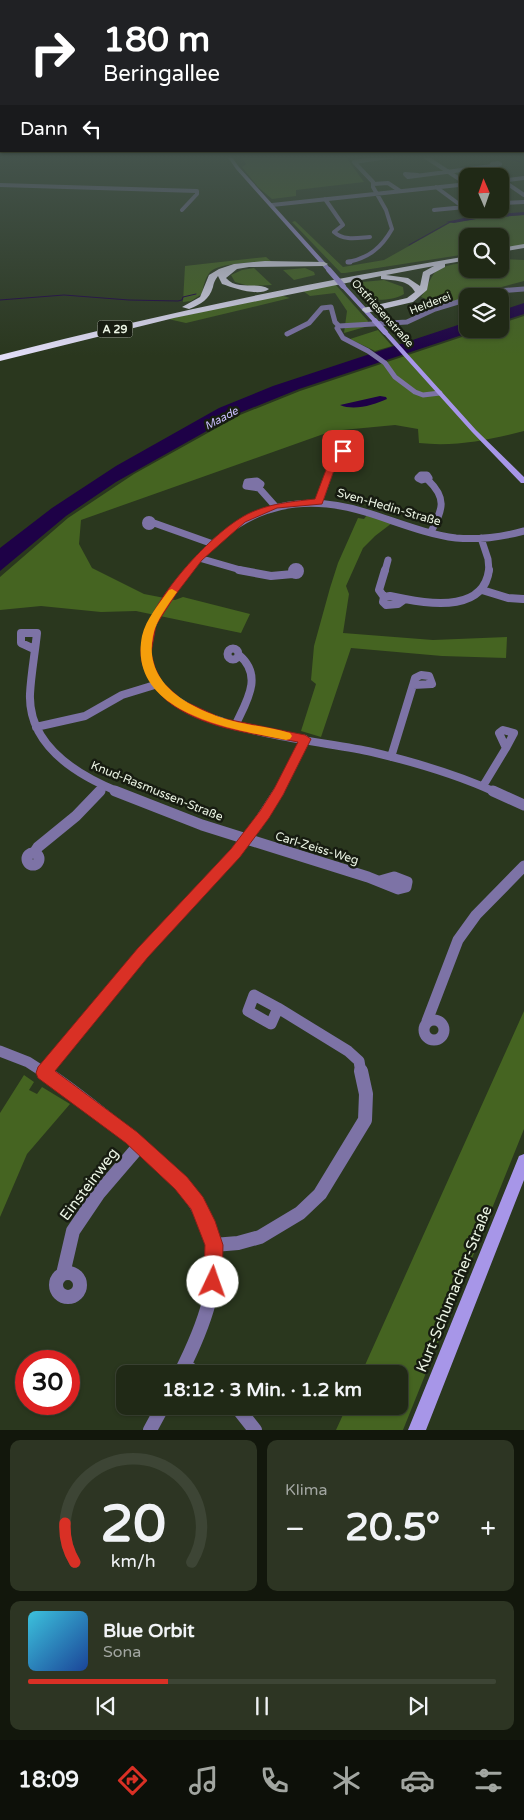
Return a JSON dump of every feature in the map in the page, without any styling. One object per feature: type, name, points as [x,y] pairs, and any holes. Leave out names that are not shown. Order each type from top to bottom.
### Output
[{"type":"highway","points":[[509,250],[524,248]]},
{"type":"highway","points":[[306,263],[313,259],[315,255]]},
{"type":"highway","name":"A 29","points":[[0,354],[156,315],[304,284],[459,259]]},
{"type":"highway","name":"A 29","points":[[0,358],[167,317],[321,284],[459,259]]},
{"type":"highway","points":[[368,314],[383,307],[410,300],[423,290],[425,276],[429,271],[459,260]]},
{"type":"highway","points":[[296,265],[306,263],[325,265]]},
{"type":"highway","points":[[156,315],[203,299],[208,293],[211,280],[223,270],[252,265],[325,265]]},
{"type":"highway","points":[[235,267],[222,277],[224,282],[234,287],[256,290],[304,284]]},
{"type":"highway","points":[[321,284],[374,277],[392,277],[413,283],[419,293]]},
{"type":"main road","name":"Ostfriesenstraße","points":[[287,223],[393,342],[524,482]]},
{"type":"main road","name":"Kurt-Schumacher-Straße","points":[[417,1430],[524,1162]]},
{"type":"street","points":[[341,223],[343,225],[334,232],[336,236],[344,238],[370,237]]},
{"type":"street","points":[[348,262],[362,260],[376,250],[388,237],[392,229],[389,223]]},
{"type":"street","points":[[509,290],[524,289]]},
{"type":"street","name":"Helderei","points":[[339,326],[407,322],[434,309],[459,302]]},
{"type":"street","points":[[287,334],[309,323],[322,308],[330,304],[335,322],[339,326],[338,328],[344,338],[368,351],[386,364],[395,377],[415,392],[423,394],[440,393]]},
{"type":"street","points":[[319,502],[336,454]]},
{"type":"street","points":[[428,480],[438,488],[443,496],[441,511],[431,532]]},
{"type":"street","points":[[259,488],[276,506]]},
{"type":"street","name":"Sven-Hedin-Straße","points":[[524,531],[507,536],[481,538],[446,536],[351,507],[319,502],[276,506],[242,520],[199,558],[172,592],[151,625],[146,653],[149,668],[167,695],[205,717],[235,726],[391,757],[483,786],[524,805]]},
{"type":"street","points":[[154,523],[213,544]]},
{"type":"street","points":[[388,560],[379,590],[384,597],[383,602],[386,605],[392,606],[404,599],[422,603],[455,602],[467,599],[482,590],[489,573],[481,538]]},
{"type":"street","points":[[199,558],[263,575],[288,576],[293,574]]},
{"type":"street","points":[[482,590],[508,598],[524,597]]},
{"type":"street","name":"Knud-Rasmussen-Straße","points":[[34,649],[30,695],[36,727],[47,745],[59,758],[71,768],[104,786],[202,825],[246,840]]},
{"type":"street","points":[[235,726],[253,682],[252,669],[245,659],[239,656]]},
{"type":"street","points":[[36,727],[85,716],[122,695],[158,684]]},
{"type":"street","points":[[391,757],[413,685]]},
{"type":"street","points":[[44,1073],[143,952],[246,840],[279,791],[305,739]]},
{"type":"street","points":[[483,786],[506,748]]},
{"type":"street","points":[[34,853],[38,847],[76,816],[104,786]]},
{"type":"street","name":"Carl-Zeiss-Weg","points":[[246,840],[380,881]]},
{"type":"street","points":[[427,1021],[458,940],[476,915],[524,866]]},
{"type":"street","points":[[214,1245],[238,1243],[260,1237],[300,1213],[320,1194],[365,1120],[366,1094],[359,1061],[348,1051],[278,1008]]},
{"type":"street","points":[[0,1051],[13,1055],[44,1073],[140,1145],[181,1183],[197,1203],[206,1221],[214,1245],[214,1270],[211,1295],[189,1365]]},
{"type":"street","name":"Einsteinweg","points":[[63,1274],[73,1231],[98,1194],[140,1145]]},
{"type":"street","points":[[150,1430],[158,1415]]},
{"type":"street","points":[[243,1415],[255,1430]]},
{"type":"green space","points":[[293,223],[297,223],[343,267],[384,260],[450,223],[524,223],[524,245],[509,247],[509,228],[459,228],[459,255],[341,273]]},
{"type":"green space","points":[[266,257],[272,262],[240,263],[215,269],[207,277],[202,294],[191,301],[183,302],[185,266]]},
{"type":"green space","points":[[509,259],[524,260],[524,281],[498,288],[459,288],[459,300],[442,305],[421,297],[433,275],[439,269],[459,264],[459,278],[509,278]]},
{"type":"green space","points":[[254,268],[272,285],[249,286],[235,282],[231,275],[242,270]]},
{"type":"green space","points":[[305,268],[314,272],[315,275],[294,280],[283,270]]},
{"type":"green space","points":[[384,280],[403,287],[404,294],[390,299],[365,299],[351,283]]},
{"type":"green space","points":[[335,284],[368,321],[365,327],[344,333],[347,311],[335,293],[310,296],[303,291]]},
{"type":"green space","points":[[280,295],[290,298],[186,323],[168,319]]},
{"type":"green space","points":[[524,316],[524,431],[485,440],[432,444],[419,443],[418,429],[395,425],[332,431],[81,520],[79,544],[92,568],[144,594],[175,600],[183,597],[250,614],[241,633],[136,611],[101,612],[41,606],[0,610],[0,577],[68,518],[134,474],[240,415],[300,391],[459,338],[509,338],[509,321]]},
{"type":"green space","points":[[378,330],[392,346],[375,351],[350,339]]},
{"type":"green space","points":[[367,515],[392,523],[363,548],[346,586],[349,594],[343,633],[433,640],[507,637],[506,658],[442,656],[351,648],[321,737],[301,731],[316,684],[311,680],[314,646],[338,563],[358,518],[364,519]]},
{"type":"green space","points":[[524,1011],[524,1129],[403,1430],[336,1430],[343,1415],[408,1415],[408,1365],[365,1365]]},
{"type":"green space","points":[[24,1075],[34,1082],[29,1090],[37,1094],[42,1087],[70,1104],[27,1154],[0,1217],[0,1113]]},
{"type":"water","points":[[524,303],[524,314],[509,319],[509,308]]},
{"type":"water","name":"Maade","points":[[459,325],[459,336],[299,389],[237,414],[116,482],[66,516],[0,571],[0,548],[52,508],[116,466],[219,408],[273,386]]},
{"type":"water","points":[[380,396],[387,399],[358,407],[340,405]]},
{"type":"waterway","points":[[409,245],[449,223]]},
{"type":"waterway","points":[[0,300],[64,295],[129,300],[178,301],[182,300],[183,297],[196,294]]},
{"type":"slow traffic","points":[[172,592],[151,625],[146,643],[149,668],[158,684],[167,695],[178,703],[205,717],[235,726],[286,736]]},
{"type":"route","points":[[213,1282],[214,1245],[206,1221],[197,1203],[181,1183],[123,1131],[65,1086],[44,1073],[143,952],[236,853],[265,814],[279,791],[305,739],[220,722],[191,710],[167,695],[149,668],[146,643],[151,625],[172,592],[199,558],[242,520],[276,506],[291,503],[319,502],[332,461],[336,454],[342,454],[343,451]]}]
